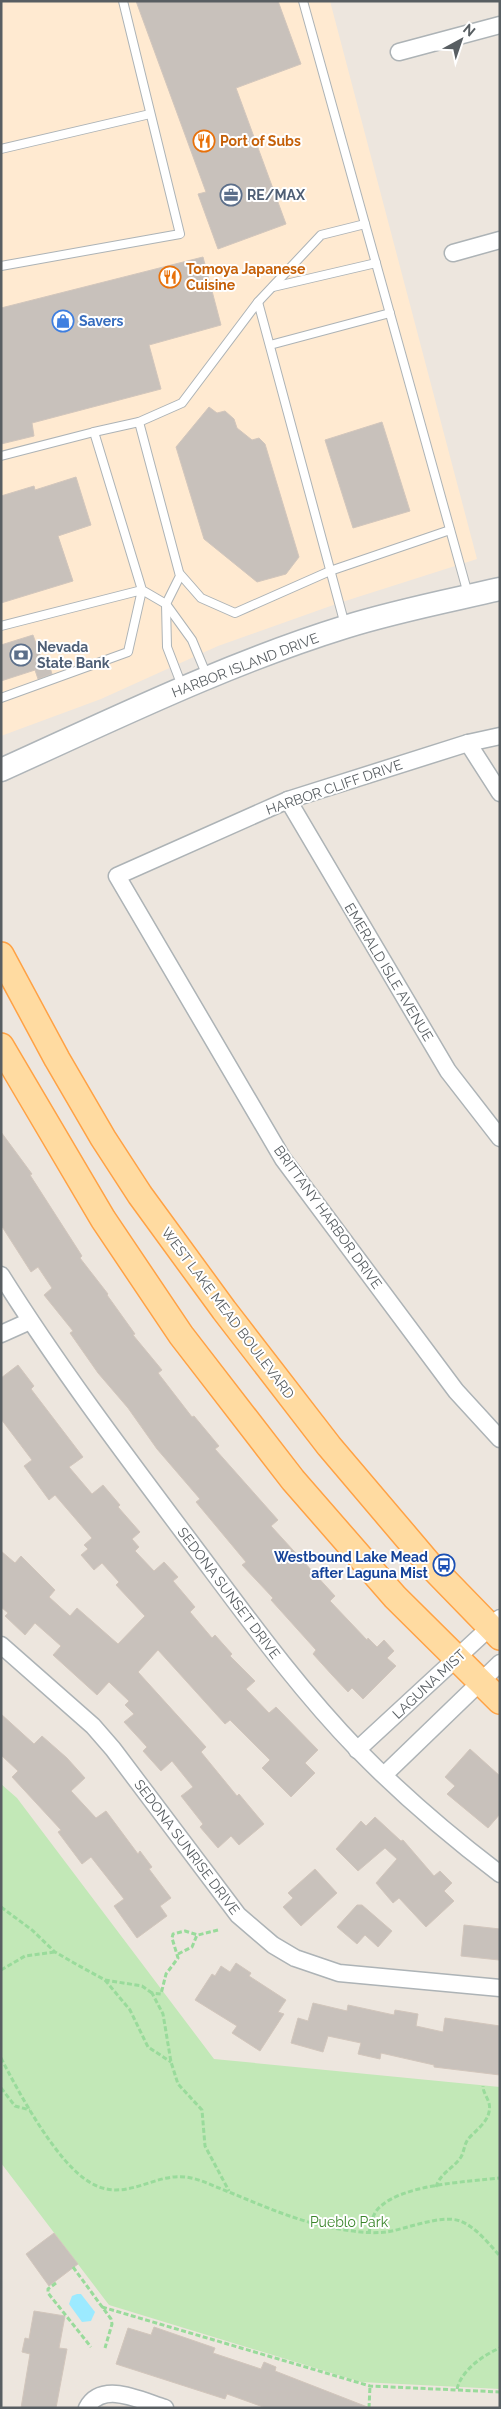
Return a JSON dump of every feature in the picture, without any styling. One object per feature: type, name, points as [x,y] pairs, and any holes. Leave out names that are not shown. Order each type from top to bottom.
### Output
[{"type":"main road","name":"WEST LAKE MEAD BOULEVARD","points":[[1,955],[57,1059],[103,1138],[140,1195],[207,1287],[329,1446],[430,1565],[496,1628]]},
{"type":"main road","points":[[1,1046],[103,1219],[181,1335],[293,1480],[395,1597],[500,1700]]},
{"type":"street","points":[[399,52],[500,25]]},
{"type":"street","points":[[453,253],[500,240]]},
{"type":"street","name":"HARBOR ISLAND DRIVE","points":[[1,770],[183,688],[287,646],[346,627],[500,589]]},
{"type":"street","name":"HARBOR CLIFF DRIVE","points":[[117,876],[288,800],[468,743],[500,736]]},
{"type":"street","points":[[468,743],[500,794]]},
{"type":"street","name":"EMERALD ISLE AVENUE","points":[[288,800],[448,1071],[500,1138]]},
{"type":"street","name":"BRITTANY HARBOR DRIVE","points":[[117,876],[283,1159],[456,1391],[500,1439]]},
{"type":"street","name":"SEDONA SUNSET DRIVE","points":[[1,1275],[30,1321],[122,1452],[274,1654],[357,1750],[448,1835],[500,1874]]},
{"type":"street","points":[[1,1334],[30,1321]]},
{"type":"street","name":"LAGUNA MIST","points":[[357,1750],[457,1658],[496,1628]]},
{"type":"street","name":"SEDONA SUNRISE DRIVE","points":[[1,1645],[93,1726],[113,1749],[238,1915],[273,1945],[295,1958],[339,1973],[500,1988]]},
{"type":"street","points":[[384,1775],[500,1662]]},
{"type":"street","points":[[92,2402],[107,2393],[117,2394],[165,2408]]},
{"type":"lane","points":[[1,266],[180,234],[123,1]]},
{"type":"lane","points":[[303,1],[469,596]]},
{"type":"lane","points":[[1,149],[150,114]]},
{"type":"lane","points":[[1,456],[139,422],[182,403],[258,302],[321,235],[365,224]]},
{"type":"lane","points":[[272,287],[376,264]]},
{"type":"lane","points":[[258,302],[346,627]]},
{"type":"lane","points":[[270,345],[390,313]]},
{"type":"lane","points":[[139,422],[180,574],[201,598],[235,613],[330,571],[450,530]]},
{"type":"lane","points":[[1,698],[128,652],[142,590],[94,432]]},
{"type":"lane","points":[[180,574],[166,604],[166,647],[183,688]]},
{"type":"lane","points":[[1,626],[142,590],[166,604],[192,640],[208,678]]},
{"type":"path","points":[[1,1906],[32,1930],[55,1952],[105,1980],[142,1986],[152,1993],[163,2014],[171,2062],[178,2084],[202,2110],[205,2146],[229,2192]]},
{"type":"path","points":[[152,1993],[160,1994],[166,1974],[178,1958],[172,1938],[174,1934],[184,1931],[197,1935],[218,1930]]},
{"type":"path","points":[[178,1954],[192,1948],[197,1935]]},
{"type":"path","points":[[1,1970],[25,1956],[55,1952]]},
{"type":"path","points":[[105,1980],[130,2010],[148,2047],[171,2062]]},
{"type":"path","points":[[1,2058],[30,2110],[61,2154],[74,2169],[91,2183],[107,2190],[121,2191],[162,2179],[188,2177],[296,2219],[334,2228],[369,2232],[410,2228],[448,2218],[470,2226],[500,2256]]},
{"type":"path","points":[[436,2187],[438,2179],[461,2156],[468,2140],[489,2114],[489,2102],[483,2092],[483,2086]]},
{"type":"path","points":[[1,2088],[15,2106],[30,2110]]},
{"type":"path","points":[[369,2232],[376,2212],[392,2197],[436,2187],[500,2178]]},
{"type":"path","points":[[73,2267],[102,2306],[112,2324],[105,2348]]},
{"type":"path","points":[[56,2283],[48,2289],[48,2293],[91,2347]]},
{"type":"path","points":[[102,2306],[370,2386],[500,2392]]},
{"type":"path","points":[[457,2389],[460,2378],[478,2362],[500,2348]]},
{"type":"path","points":[[369,2408],[370,2386]]},
{"type":"shaded area","points":[[1,1],[330,1],[477,559],[339,603],[218,646],[101,699],[1,736]]},
{"type":"green space","name":"Pueblo Park","points":[[1,1784],[17,1798],[214,2059],[500,2087],[500,2389],[361,2382],[109,2305],[1,2163]]},
{"type":"water","points":[[81,2294],[95,2312],[91,2321],[82,2322],[69,2304],[72,2296]]},
{"type":"building","points":[[136,1],[278,1],[301,64],[236,88],[286,224],[218,249],[198,194],[206,192]]},
{"type":"building","points":[[203,257],[221,325],[149,345],[161,389],[32,423],[34,436],[1,444],[1,308]]},
{"type":"building","points":[[209,407],[217,413],[225,411],[234,419],[237,428],[252,440],[259,438],[265,444],[299,557],[286,574],[257,582],[204,539],[176,447]]},
{"type":"building","points":[[382,422],[410,511],[353,528],[325,440]]},
{"type":"building","points":[[76,477],[91,525],[58,536],[73,581],[1,603],[1,496],[34,486],[35,490]]},
{"type":"building","name":"Nevada State Bank","points":[[33,635],[44,666],[49,664],[52,674],[38,679],[35,670],[1,681],[1,645]]},
{"type":"building","points":[[1,1132],[32,1174],[30,1175],[82,1256],[80,1258],[108,1294],[135,1334],[133,1335],[162,1370],[158,1373],[192,1417],[194,1416],[219,1446],[215,1449],[278,1520],[271,1526],[335,1596],[330,1601],[367,1640],[368,1638],[377,1647],[384,1640],[394,1651],[387,1658],[396,1666],[363,1699],[352,1688],[348,1692],[313,1654],[316,1650],[271,1600],[273,1598],[242,1565],[246,1562],[196,1502],[200,1499],[157,1449],[128,1408],[98,1373],[70,1333],[73,1331],[44,1295],[52,1288],[38,1267],[31,1272],[1,1225]]},
{"type":"building","points":[[18,1365],[34,1386],[31,1389],[83,1457],[69,1467],[92,1494],[103,1485],[120,1505],[118,1507],[140,1532],[132,1539],[139,1547],[135,1551],[154,1571],[164,1562],[178,1577],[173,1581],[195,1607],[190,1612],[212,1638],[215,1635],[232,1654],[230,1656],[255,1681],[246,1689],[269,1713],[276,1707],[318,1750],[305,1763],[315,1773],[291,1797],[262,1768],[270,1760],[230,1720],[225,1724],[158,1650],[138,1672],[206,1747],[201,1752],[237,1796],[239,1794],[264,1824],[239,1845],[231,1836],[218,1848],[200,1827],[203,1824],[181,1796],[193,1787],[172,1761],[161,1771],[143,1751],[147,1747],[124,1722],[134,1714],[125,1705],[129,1701],[109,1682],[97,1695],[53,1655],[61,1646],[35,1623],[25,1635],[5,1616],[8,1613],[1,1607],[1,1551],[15,1563],[21,1556],[55,1590],[49,1597],[70,1616],[77,1608],[118,1644],[145,1616],[116,1585],[119,1582],[102,1563],[94,1570],[81,1555],[88,1549],[84,1545],[92,1538],[55,1495],[49,1500],[24,1466],[32,1460],[1,1419],[1,1378]]},
{"type":"building","points":[[1,1714],[34,1744],[42,1736],[67,1758],[85,1778],[71,1791],[96,1818],[106,1811],[138,1854],[140,1851],[152,1867],[149,1869],[171,1898],[160,1906],[167,1916],[137,1938],[114,1906],[124,1899],[91,1857],[82,1864],[58,1832],[61,1830],[12,1777],[18,1771],[1,1755]]},
{"type":"building","points":[[470,1749],[500,1776],[500,1814],[488,1828],[447,1794],[455,1786],[445,1777]]},
{"type":"building","points":[[375,1817],[401,1841],[403,1840],[434,1876],[440,1871],[452,1883],[444,1891],[454,1901],[426,1927],[399,1898],[393,1903],[376,1883],[397,1859],[385,1848],[358,1871],[336,1849],[361,1821],[366,1826]]},
{"type":"building","points":[[315,1869],[337,1893],[301,1926],[283,1907],[293,1898],[288,1893]]},
{"type":"building","points":[[357,1905],[362,1905],[392,1931],[378,1947],[365,1935],[357,1944],[337,1927]]},
{"type":"building","points":[[464,1925],[500,1929],[499,1960],[461,1956]]},
{"type":"building","points":[[236,1963],[251,1973],[249,1976],[286,2000],[278,2012],[284,2014],[260,2051],[232,2033],[237,2026],[195,2000],[212,1974],[215,1976],[221,1966],[230,1972]]},
{"type":"building","points":[[313,2003],[347,2011],[348,2005],[394,2015],[395,2010],[418,2014],[416,2026],[443,2032],[445,2018],[500,2026],[500,2075],[434,2067],[434,2065],[381,2053],[380,2059],[358,2054],[361,2043],[328,2036],[323,2052],[291,2043],[298,2018],[308,2021]]},
{"type":"building","points":[[54,2233],[78,2264],[49,2286],[26,2254]]},
{"type":"building","points":[[34,2311],[65,2316],[59,2348],[67,2349],[56,2408],[21,2408],[30,2354],[22,2352],[25,2338],[29,2339]]},
{"type":"building","points":[[154,2327],[215,2348],[213,2353],[261,2369],[264,2362],[276,2367],[275,2371],[370,2408],[266,2408],[227,2394],[225,2399],[116,2364],[128,2328],[151,2335]]},
{"type":"place","name":"Port of Subs","points":[[204,141]]},
{"type":"place","name":"RE/MAX","points":[[231,195]]},
{"type":"place","name":"Tomoya Japanese Cuisine","points":[[170,277]]},
{"type":"place","name":"Savers","points":[[63,321]]},
{"type":"place","name":"Nevada State Bank","points":[[21,655]]},
{"type":"place","name":"Westbound Lake Mead after Laguna Mist","points":[[444,1565]]}]
